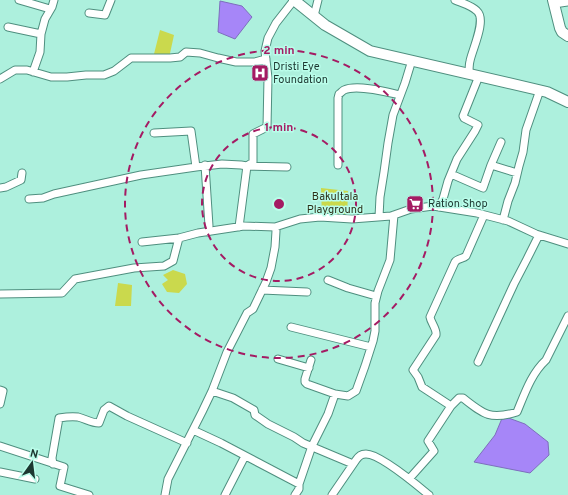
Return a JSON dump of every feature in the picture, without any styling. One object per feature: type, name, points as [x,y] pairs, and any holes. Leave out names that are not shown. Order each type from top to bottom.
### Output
[{"type":"main road","points":[[294,0],[325,25],[370,51],[540,90],[567,99]]},
{"type":"main road","points":[[553,2],[560,28],[562,32],[568,36]]},
{"type":"street","points":[[19,0],[50,9]]},
{"type":"street","points":[[33,72],[40,52],[41,34],[45,19],[54,0]]},
{"type":"street","points":[[89,13],[105,16],[112,0]]},
{"type":"street","points":[[239,227],[247,166],[253,162],[252,134],[267,127],[268,78],[266,51],[268,38],[276,23],[294,0]]},
{"type":"street","points":[[314,16],[318,0]]},
{"type":"street","points":[[439,207],[446,192],[448,181],[460,154],[478,125],[464,118],[463,116],[474,75],[470,61],[476,43],[481,18],[478,11],[455,0]]},
{"type":"street","points":[[553,2],[568,2]]},
{"type":"street","points":[[8,27],[41,34]]},
{"type":"street","points":[[0,79],[15,70],[28,70],[51,77],[104,74],[114,71],[131,58],[180,57],[186,52],[200,53],[236,62],[255,62],[266,59]]},
{"type":"street","points":[[379,217],[380,197],[390,127],[412,60]]},
{"type":"street","points":[[338,165],[339,94],[345,90],[354,88],[381,90],[400,95]]},
{"type":"street","points":[[503,220],[523,152],[526,130],[540,90]]},
{"type":"street","points":[[154,133],[191,131],[196,167]]},
{"type":"street","points":[[451,174],[483,188],[501,142]]},
{"type":"street","points":[[29,199],[43,198],[54,194],[141,175],[196,167],[222,164],[287,167]]},
{"type":"street","points":[[491,165],[517,173]]},
{"type":"street","points":[[205,166],[208,232]]},
{"type":"street","points":[[0,188],[6,187],[21,180],[22,172]]},
{"type":"street","points":[[142,242],[179,238],[244,226],[275,227],[300,219],[320,217],[352,219],[379,217],[394,215],[411,209],[439,207],[508,221],[539,235],[568,244]]},
{"type":"street","points":[[311,360],[305,379],[307,384],[335,394],[348,396],[356,391],[371,347],[374,331],[376,296],[390,260],[394,215]]},
{"type":"street","points":[[451,406],[422,387],[413,370],[436,335],[430,317],[440,294],[455,262],[466,256],[484,215]]},
{"type":"street","points":[[164,495],[168,479],[212,391],[227,352],[247,313],[253,309],[272,268],[276,230],[275,227]]},
{"type":"street","points":[[478,362],[514,284],[539,235]]},
{"type":"street","points":[[0,294],[62,293],[75,279],[134,268],[164,266],[173,262],[179,238]]},
{"type":"street","points":[[328,280],[348,288],[376,296]]},
{"type":"street","points":[[262,290],[307,292]]},
{"type":"street","points":[[409,479],[434,451],[428,441],[451,406],[459,398],[463,398],[476,409],[491,415],[504,416],[517,412],[527,387],[540,366],[546,360],[568,316]]},
{"type":"street","points":[[291,327],[371,347]]},
{"type":"street","points":[[278,359],[309,368]]},
{"type":"street","points":[[0,390],[3,391],[0,404]]},
{"type":"street","points":[[212,391],[233,398],[254,410],[254,415],[303,443],[353,464]]},
{"type":"street","points":[[295,495],[299,489],[299,484],[312,446],[328,414],[335,394]]},
{"type":"street","points":[[53,464],[52,458],[59,418],[67,416],[78,417],[93,423],[99,423],[104,410],[109,406],[127,416],[187,443]]},
{"type":"street","points":[[193,430],[299,484]]},
{"type":"street","points":[[0,446],[64,467],[60,486],[74,492],[89,495]]},
{"type":"street","points":[[332,495],[360,455],[367,454],[379,458],[429,495]]},
{"type":"street","points":[[225,495],[245,456]]},
{"type":"street","points":[[0,472],[35,479]]},
{"type":"green space","points":[[160,30],[174,35],[169,58],[153,58]]},
{"type":"green space","name":"Bakultala Playground","points":[[321,188],[348,191],[347,219],[322,217]]},
{"type":"green space","points":[[173,270],[185,274],[187,284],[179,293],[167,292],[162,284],[168,280],[163,275]]},
{"type":"green space","points":[[118,283],[132,285],[131,306],[115,306]]},
{"type":"shaded area","points":[[220,1],[242,6],[252,17],[235,39],[218,32]]},
{"type":"shaded area","points":[[503,416],[525,424],[548,442],[549,455],[530,473],[474,462],[495,435]]},
{"type":"place","name":"Dristi Eye Foundation","points":[[260,73]]},
{"type":"place","name":"Ration Shop","points":[[415,204]]}]
